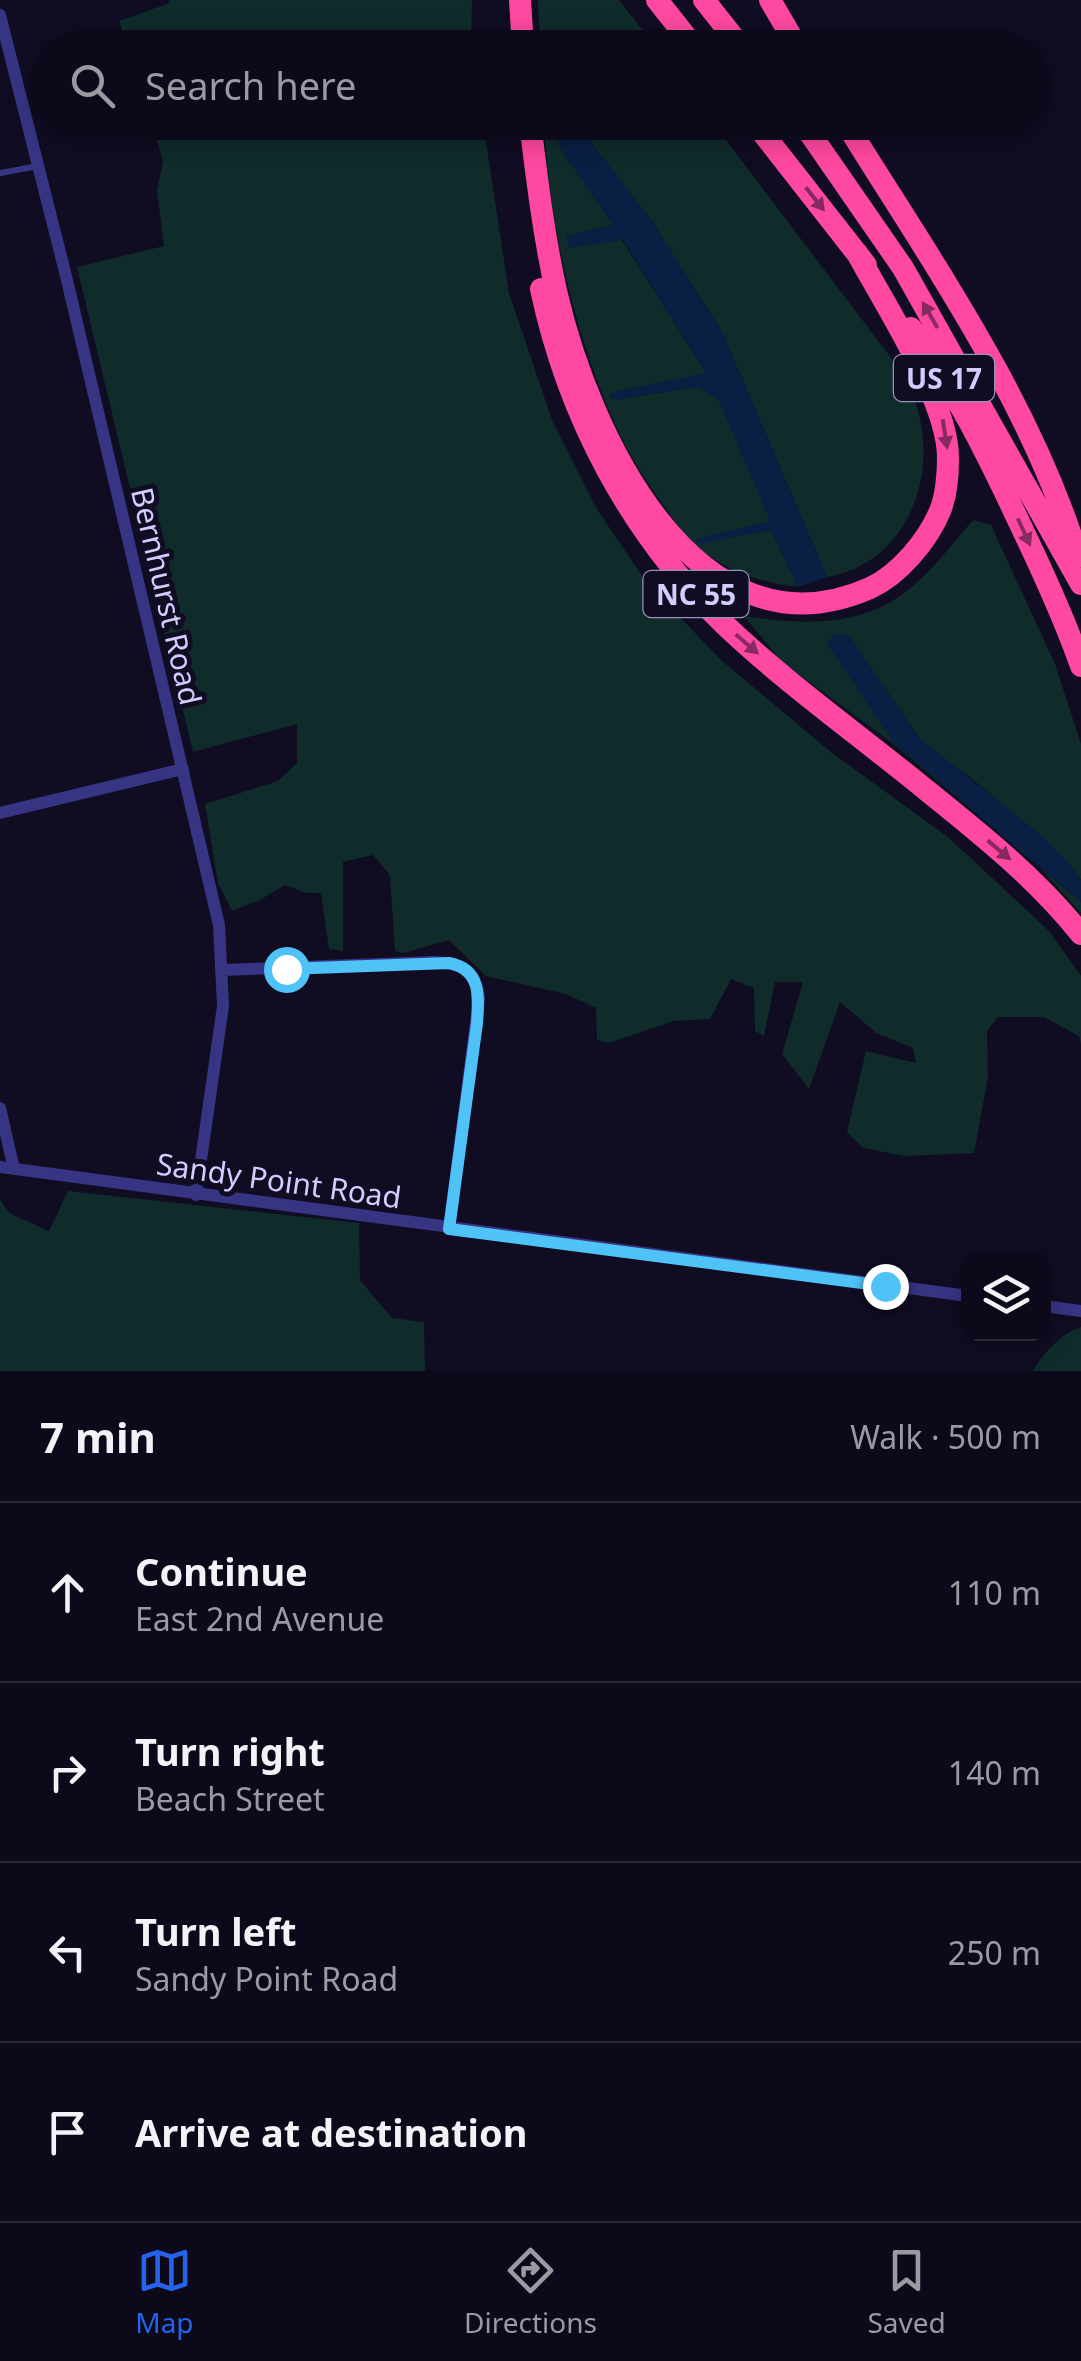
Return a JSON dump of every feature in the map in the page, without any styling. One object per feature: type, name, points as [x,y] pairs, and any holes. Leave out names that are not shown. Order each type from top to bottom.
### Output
[{"type":"highway","points":[[508,0],[509,30]]},
{"type":"highway","points":[[520,0],[522,30]]},
{"type":"highway","points":[[657,0],[681,30]]},
{"type":"highway","points":[[704,0],[728,30]]},
{"type":"highway","points":[[770,0],[788,30]]},
{"type":"highway","name":"NC 55","points":[[517,140],[533,252],[548,322],[569,389],[598,454],[633,515],[675,572],[725,625],[1006,855],[1058,904],[1081,934]]},
{"type":"highway","points":[[532,140],[557,297],[578,366],[606,432],[638,491],[676,542],[720,580],[771,602],[824,604],[874,586],[914,554],[941,510],[948,457],[940,409],[857,253]]},
{"type":"highway","name":"US 17","points":[[768,140],[934,360],[984,447],[1081,666]]},
{"type":"highway","name":"US 17","points":[[814,140],[903,268],[1081,584]]},
{"type":"highway","points":[[856,140],[1001,380],[1063,508],[1081,565]]},
{"type":"street","name":"Bernhurst Road","points":[[0,15],[5,59],[38,166],[217,912],[224,970],[222,1016],[196,1195]]},
{"type":"street","points":[[0,813],[183,769]]},
{"type":"street","points":[[224,970],[449,963],[468,970],[474,977],[479,1000],[449,1229]]},
{"type":"street","points":[[0,1108],[7,1168]]},
{"type":"street","name":"Sandy Point Road","points":[[7,1168],[961,1295]]},
{"type":"street","points":[[1051,1307],[1081,1311]]},
{"type":"lane","points":[[0,173],[38,166]]},
{"type":"green space","points":[[169,0],[472,0],[471,30],[122,30],[119,21],[170,3]]},
{"type":"green space","points":[[538,0],[619,0],[643,30],[539,30]]},
{"type":"green space","points":[[157,140],[486,140],[509,293],[552,420],[598,511],[647,583],[721,660],[832,753],[948,837],[1048,930],[1081,976],[1081,1044],[1079,1036],[1044,1017],[998,1017],[987,1031],[988,1077],[974,1153],[905,1156],[863,1148],[847,1132],[866,1051],[916,1063],[913,1048],[876,1033],[840,1002],[809,1089],[782,1054],[803,982],[775,982],[764,1036],[755,1031],[754,988],[731,979],[710,1019],[674,1021],[609,1043],[597,1040],[596,1008],[566,994],[486,976],[449,940],[404,953],[395,951],[390,875],[373,855],[343,862],[343,951],[329,949],[321,893],[306,893],[285,885],[232,911],[218,883],[205,804],[278,781],[297,763],[297,724],[193,752],[77,267],[164,246],[157,191],[163,161]]},
{"type":"green space","points":[[545,140],[564,140],[559,146],[613,225],[567,236],[622,240],[707,374],[617,391],[619,399],[698,387],[719,400],[771,521],[697,539],[697,543],[771,530],[798,587],[737,572],[697,547],[685,536],[623,440],[576,316],[558,239]]},
{"type":"green space","points":[[587,140],[726,140],[901,371],[923,434],[923,462],[910,514],[877,555],[854,569],[827,577],[722,332],[653,223]]},
{"type":"green space","points":[[973,520],[991,525],[1055,664],[1081,744],[1081,880],[1066,860],[919,738],[849,636],[827,643],[1039,867],[891,742],[781,661],[744,616],[808,622],[871,611],[918,582]]},
{"type":"green space","points":[[1039,867],[1081,902],[1081,913]]},
{"type":"green space","points":[[68,1191],[359,1223],[360,1280],[392,1318],[424,1322],[425,1371],[0,1371],[0,1199],[9,1213],[49,1231]]},
{"type":"green space","points":[[1081,1327],[1081,1371],[1033,1371],[1054,1345]]},
{"type":"water","points":[[558,140],[591,142],[653,223],[722,332],[827,577],[798,587],[771,530],[697,544],[696,539],[770,521],[719,400],[698,387],[610,398],[617,391],[706,373],[623,240],[570,248],[566,236],[613,225]]},
{"type":"water","points":[[833,635],[849,636],[919,738],[1040,834],[1066,860],[1081,880],[1081,902],[893,742],[827,643]]},
{"type":"route","points":[[286,969],[433,962],[458,964],[474,977],[479,1000],[477,1023],[449,1229],[885,1286]]}]
